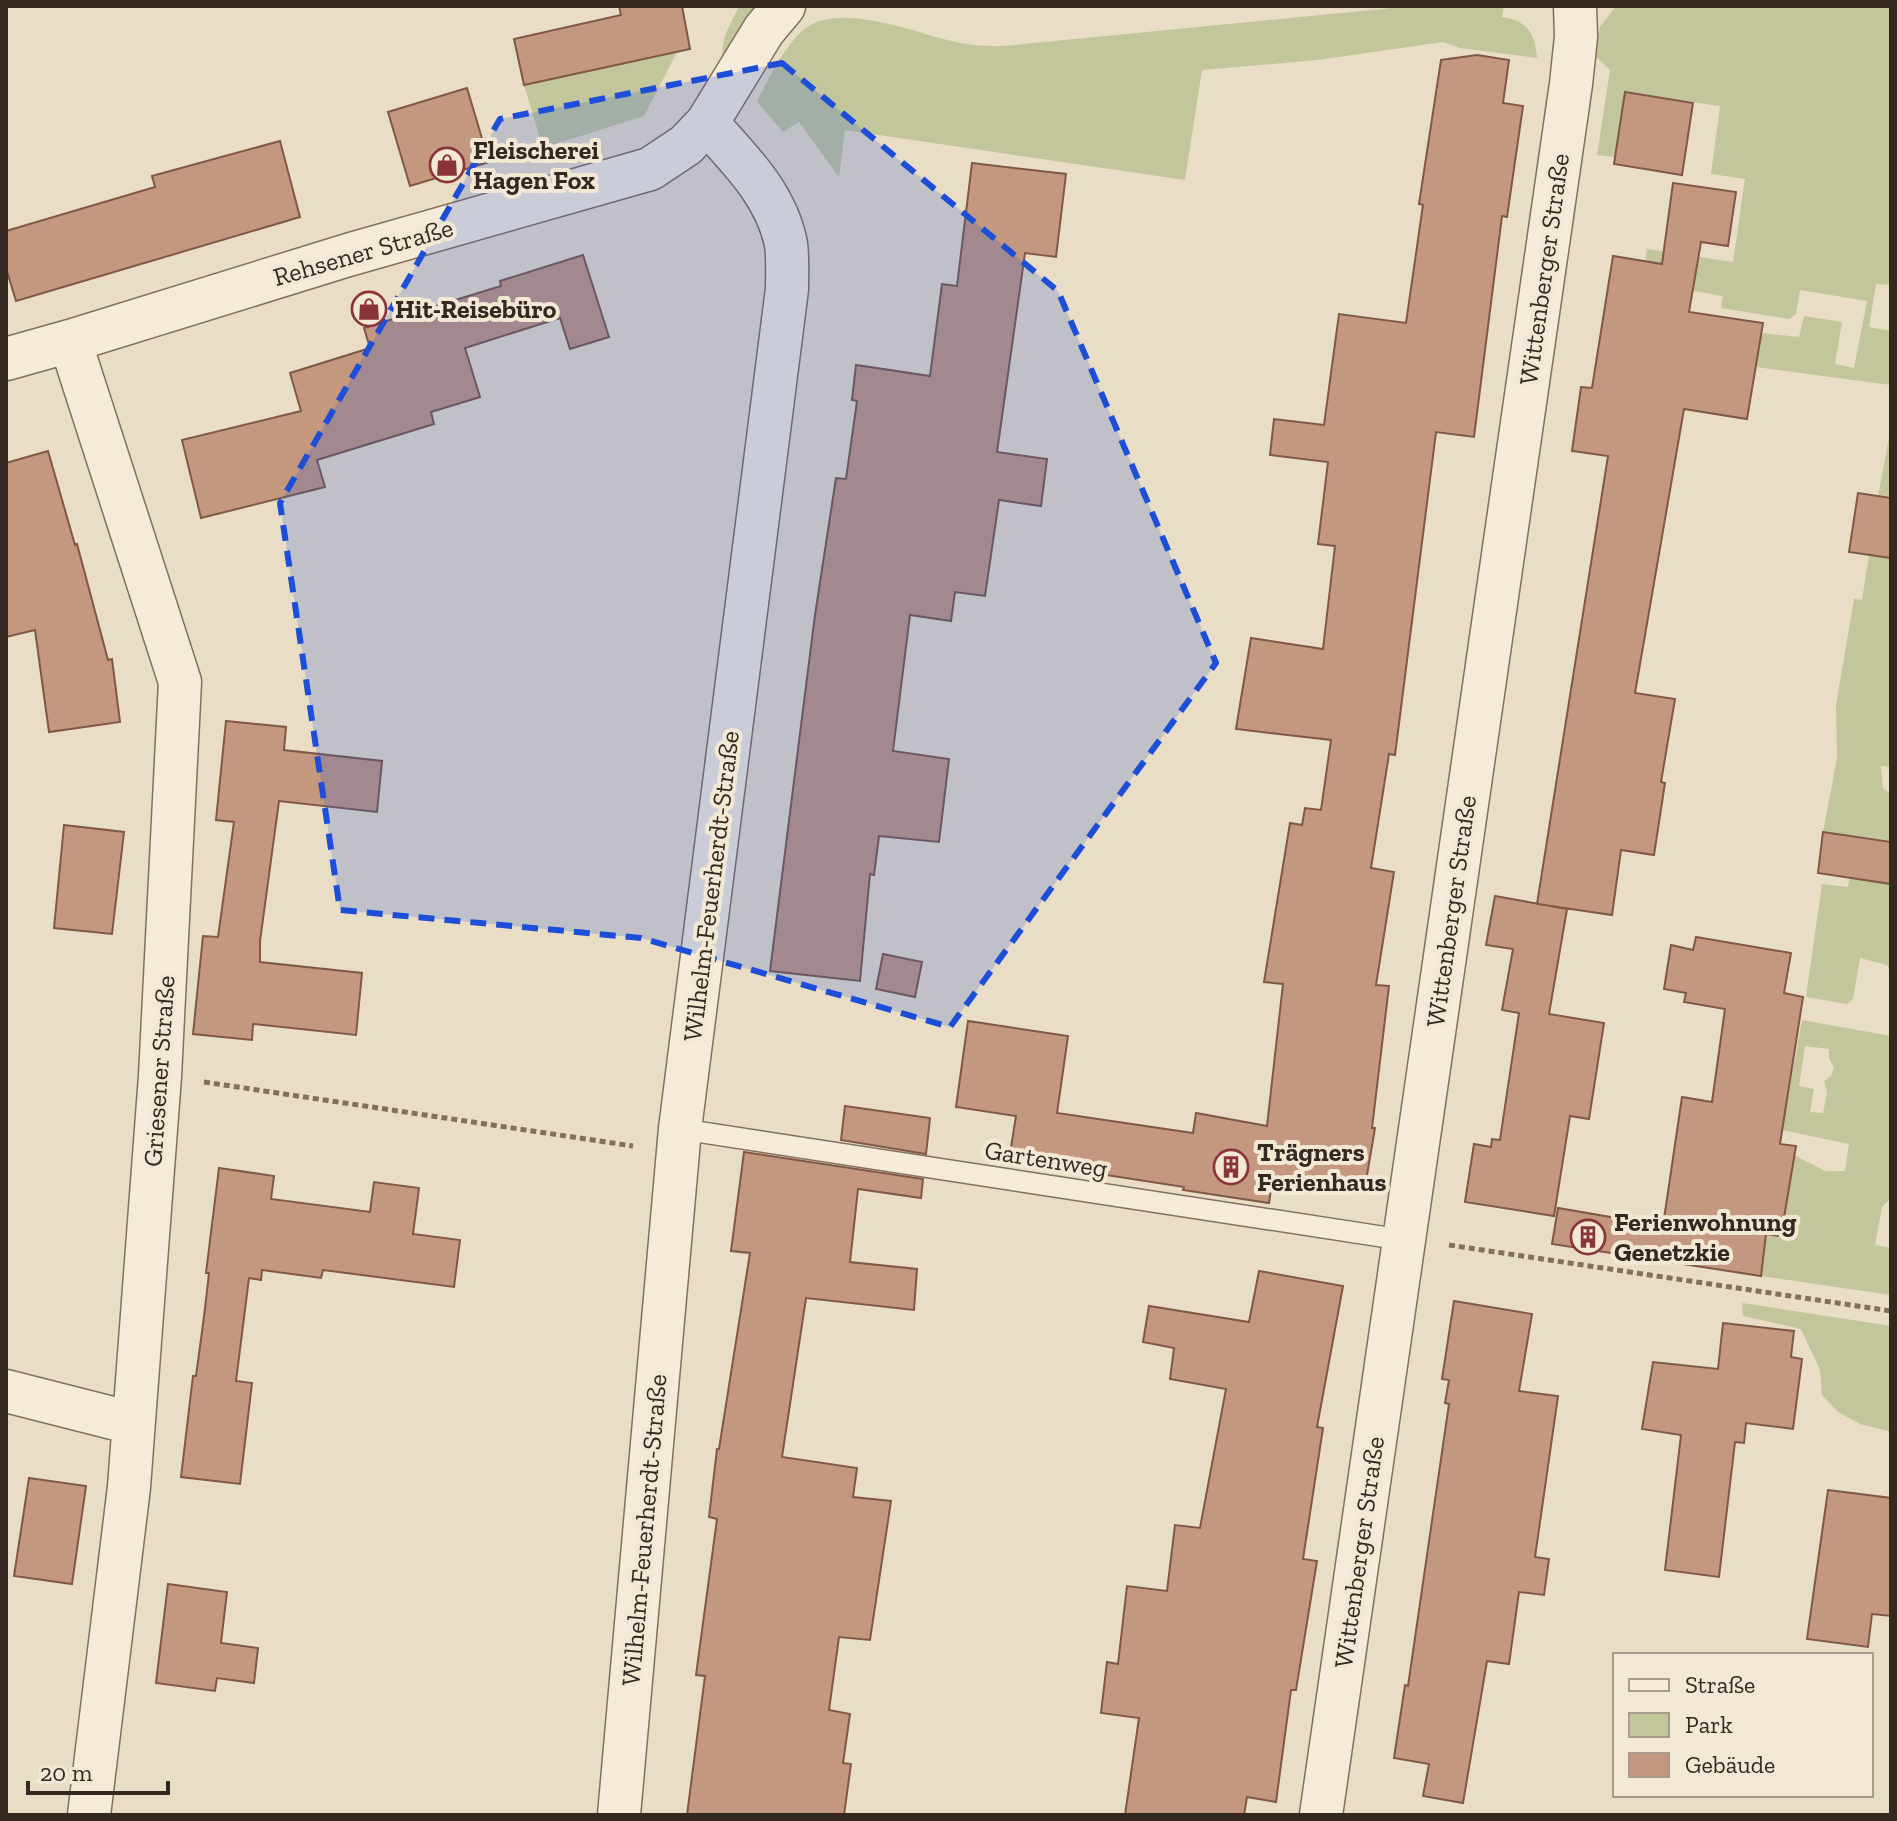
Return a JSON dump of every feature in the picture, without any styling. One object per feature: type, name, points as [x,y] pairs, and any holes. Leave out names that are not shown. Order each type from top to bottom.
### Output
[{"type":"street","points":[[707,123],[764,30],[784,6]]},
{"type":"street","name":"Wittenberger Straße","points":[[1321,1815],[1571,84],[1576,37],[1575,6]]},
{"type":"street","name":"Rehsener Straße","points":[[6,359],[348,255],[650,169],[686,145],[707,123]]},
{"type":"street","name":"Wilhelm-Feuerherdt-Straße","points":[[619,1815],[679,1141],[787,289],[786,247],[778,216],[759,182],[707,123]]},
{"type":"street","name":"Griesener Straße","points":[[70,341],[180,682],[160,1076],[129,1487],[89,1815]]},
{"type":"street","points":[[6,1391],[132,1423]]},
{"type":"lane","name":"Gartenweg","points":[[679,1141],[1404,1240]]},
{"type":"path","points":[[160,1076],[679,1141]]},
{"type":"path","points":[[1448,1245],[1891,1311]]},
{"type":"highlighted area","points":[[782,63],[1058,291],[1216,663],[950,1027],[641,938],[340,910],[280,503],[500,119]]},
{"type":"green space","points":[[739,6],[758,6],[724,64],[724,41]]},
{"type":"green space","points":[[1413,6],[1504,6],[1502,17],[1524,25],[1532,35],[1537,58],[1460,48],[1443,42],[1318,60],[1202,70],[1185,180],[845,130],[839,177],[799,122],[783,132],[757,102],[777,64],[796,37],[818,22],[836,18],[877,21],[980,46],[1004,46]]},
{"type":"green space","points":[[1616,6],[1891,8],[1891,285],[1876,284],[1869,327],[1891,331],[1891,385],[1756,367],[1761,333],[1799,337],[1804,316],[1842,322],[1835,364],[1854,368],[1867,301],[1800,290],[1796,314],[1789,319],[1721,308],[1723,296],[1693,291],[1696,269],[1645,261],[1647,249],[1733,262],[1745,179],[1711,174],[1720,106],[1625,93],[1615,157],[1597,155],[1610,70],[1594,55],[1600,27]]},
{"type":"green space","points":[[677,52],[644,116],[543,148],[524,85]]},
{"type":"green space","points":[[1891,427],[1891,498],[1878,496]]},
{"type":"green space","points":[[1869,555],[1891,558],[1891,767],[1881,766],[1883,788],[1891,794],[1891,839],[1883,883],[1891,884],[1891,974],[1887,965],[1860,958],[1853,999],[1847,1004],[1806,997],[1822,884],[1848,887],[1855,838],[1823,832],[1837,758],[1836,705],[1854,599],[1862,600]]},
{"type":"green space","points":[[1802,1020],[1891,1036],[1891,1198],[1882,1207],[1875,1245],[1891,1248],[1891,1295],[1761,1276],[1765,1234],[1781,1235],[1794,1155],[1825,1171],[1845,1171],[1849,1144],[1782,1130]],"holes":[[[1805,1046],[1829,1049],[1834,1068],[1831,1076],[1824,1081],[1827,1093],[1823,1113],[1810,1112],[1814,1089],[1799,1086]]]},
{"type":"green space","points":[[1742,1303],[1891,1326],[1891,1432],[1860,1424],[1838,1412],[1822,1395],[1820,1370],[1801,1329],[1743,1316]]},
{"type":"building","points":[[619,6],[682,6],[690,49],[524,85],[514,39],[621,15]]},
{"type":"building","points":[[1477,55],[1509,60],[1503,103],[1523,106],[1507,217],[1502,216],[1474,437],[1436,432],[1395,755],[1389,754],[1371,868],[1394,872],[1376,985],[1389,986],[1372,1128],[1375,1128],[1364,1193],[1273,1177],[1269,1203],[1009,1160],[1016,1116],[956,1107],[968,1021],[1068,1036],[1057,1113],[1193,1133],[1196,1113],[1267,1126],[1283,984],[1264,982],[1290,823],[1302,825],[1305,808],[1321,810],[1331,740],[1236,729],[1251,638],[1323,649],[1335,546],[1318,544],[1328,462],[1270,455],[1274,419],[1324,425],[1339,314],[1406,323],[1423,205],[1419,204],[1441,60]]},
{"type":"building","points":[[467,88],[489,162],[410,186],[388,112]]},
{"type":"building","points":[[1625,92],[1693,103],[1682,175],[1614,164]]},
{"type":"building","points":[[280,141],[300,217],[16,301],[6,268],[6,231],[155,187],[152,176]]},
{"type":"building","points":[[972,163],[1066,174],[1056,257],[1025,253],[997,452],[1047,459],[1041,506],[999,500],[985,596],[955,592],[951,621],[910,615],[893,751],[949,759],[939,842],[879,836],[874,875],[870,874],[860,981],[770,971],[815,615],[836,478],[846,479],[857,401],[852,400],[856,365],[930,376],[942,284],[957,286]]},
{"type":"building","points":[[1673,183],[1736,192],[1728,246],[1701,242],[1689,312],[1763,323],[1747,419],[1684,409],[1635,693],[1675,699],[1661,782],[1665,783],[1654,855],[1621,850],[1612,915],[1537,904],[1608,456],[1572,451],[1581,387],[1592,388],[1613,256],[1662,264]]},
{"type":"building","points":[[583,255],[609,337],[570,349],[560,318],[465,348],[480,397],[431,412],[434,424],[317,460],[325,487],[201,518],[182,440],[301,411],[290,373],[370,348],[364,328],[501,286],[500,281]]},
{"type":"building","points":[[48,451],[108,660],[112,659],[120,722],[49,732],[35,630],[6,637],[6,463]]},
{"type":"building","points":[[1858,493],[1891,498],[1891,558],[1849,552]]},
{"type":"building","points":[[226,721],[286,727],[284,750],[382,761],[377,812],[279,801],[260,941],[260,962],[362,973],[356,1035],[253,1024],[252,1040],[193,1034],[203,936],[218,937],[234,822],[216,820]]},
{"type":"building","points":[[64,825],[124,832],[112,934],[54,928]]},
{"type":"building","points":[[1823,832],[1891,842],[1891,884],[1818,873]]},
{"type":"building","points":[[1495,896],[1567,909],[1549,1014],[1604,1023],[1589,1119],[1570,1116],[1554,1216],[1465,1202],[1474,1144],[1491,1147],[1492,1139],[1500,1140],[1519,1013],[1502,1010],[1513,949],[1486,945]]},
{"type":"building","points":[[1696,937],[1791,953],[1784,993],[1803,997],[1780,1144],[1796,1146],[1781,1236],[1766,1234],[1761,1276],[1552,1244],[1558,1208],[1663,1226],[1682,1097],[1712,1102],[1725,1009],[1684,1002],[1686,993],[1664,989],[1671,945],[1693,950]]},
{"type":"building","points":[[883,954],[922,962],[915,997],[876,989]]},
{"type":"building","points":[[845,1106],[930,1118],[926,1154],[841,1140]]},
{"type":"building","points":[[744,1152],[923,1179],[921,1198],[858,1189],[850,1262],[917,1269],[914,1310],[806,1298],[782,1457],[857,1468],[853,1497],[891,1501],[870,1640],[839,1637],[829,1710],[850,1714],[843,1763],[851,1764],[844,1815],[687,1815],[705,1676],[696,1675],[717,1519],[709,1517],[717,1449],[750,1253],[731,1251]]},
{"type":"building","points":[[219,1168],[274,1176],[271,1199],[370,1212],[374,1182],[419,1188],[413,1234],[460,1240],[454,1287],[323,1270],[321,1278],[262,1270],[261,1280],[249,1278],[236,1381],[252,1383],[240,1484],[181,1477],[193,1376],[196,1376],[204,1317],[209,1273],[206,1273]]},
{"type":"building","points":[[1259,1271],[1343,1286],[1317,1427],[1323,1428],[1303,1559],[1317,1561],[1296,1690],[1291,1690],[1276,1802],[1247,1797],[1244,1815],[1125,1815],[1139,1718],[1101,1713],[1107,1662],[1118,1664],[1127,1586],[1167,1591],[1175,1525],[1200,1528],[1226,1389],[1170,1379],[1174,1348],[1143,1342],[1149,1306],[1249,1322]]},
{"type":"building","points":[[1454,1301],[1532,1314],[1519,1391],[1558,1396],[1535,1557],[1549,1559],[1544,1595],[1519,1592],[1509,1664],[1487,1661],[1463,1803],[1423,1796],[1429,1764],[1394,1758],[1405,1685],[1408,1686],[1449,1404],[1445,1403],[1449,1380],[1442,1379]]},
{"type":"building","points":[[1723,1323],[1794,1331],[1791,1357],[1802,1359],[1793,1429],[1746,1423],[1744,1443],[1735,1442],[1719,1577],[1665,1570],[1681,1435],[1642,1429],[1653,1362],[1718,1369]]},
{"type":"building","points":[[29,1478],[86,1486],[72,1584],[14,1576]]},
{"type":"building","points":[[1828,1490],[1891,1498],[1891,1616],[1872,1614],[1868,1647],[1807,1639]]},
{"type":"building","points":[[168,1584],[227,1592],[221,1643],[258,1648],[254,1683],[217,1678],[215,1691],[156,1683]]},
{"type":"place","name":"Fleischerei Hagen Fox","points":[[447,165]]},
{"type":"place","name":"Hit-Reisebüro","points":[[369,309]]},
{"type":"place","name":"Trägners Ferienhaus","points":[[1231,1167]]},
{"type":"place","name":"Ferienwohnung Genetzkie","points":[[1588,1237]]}]
